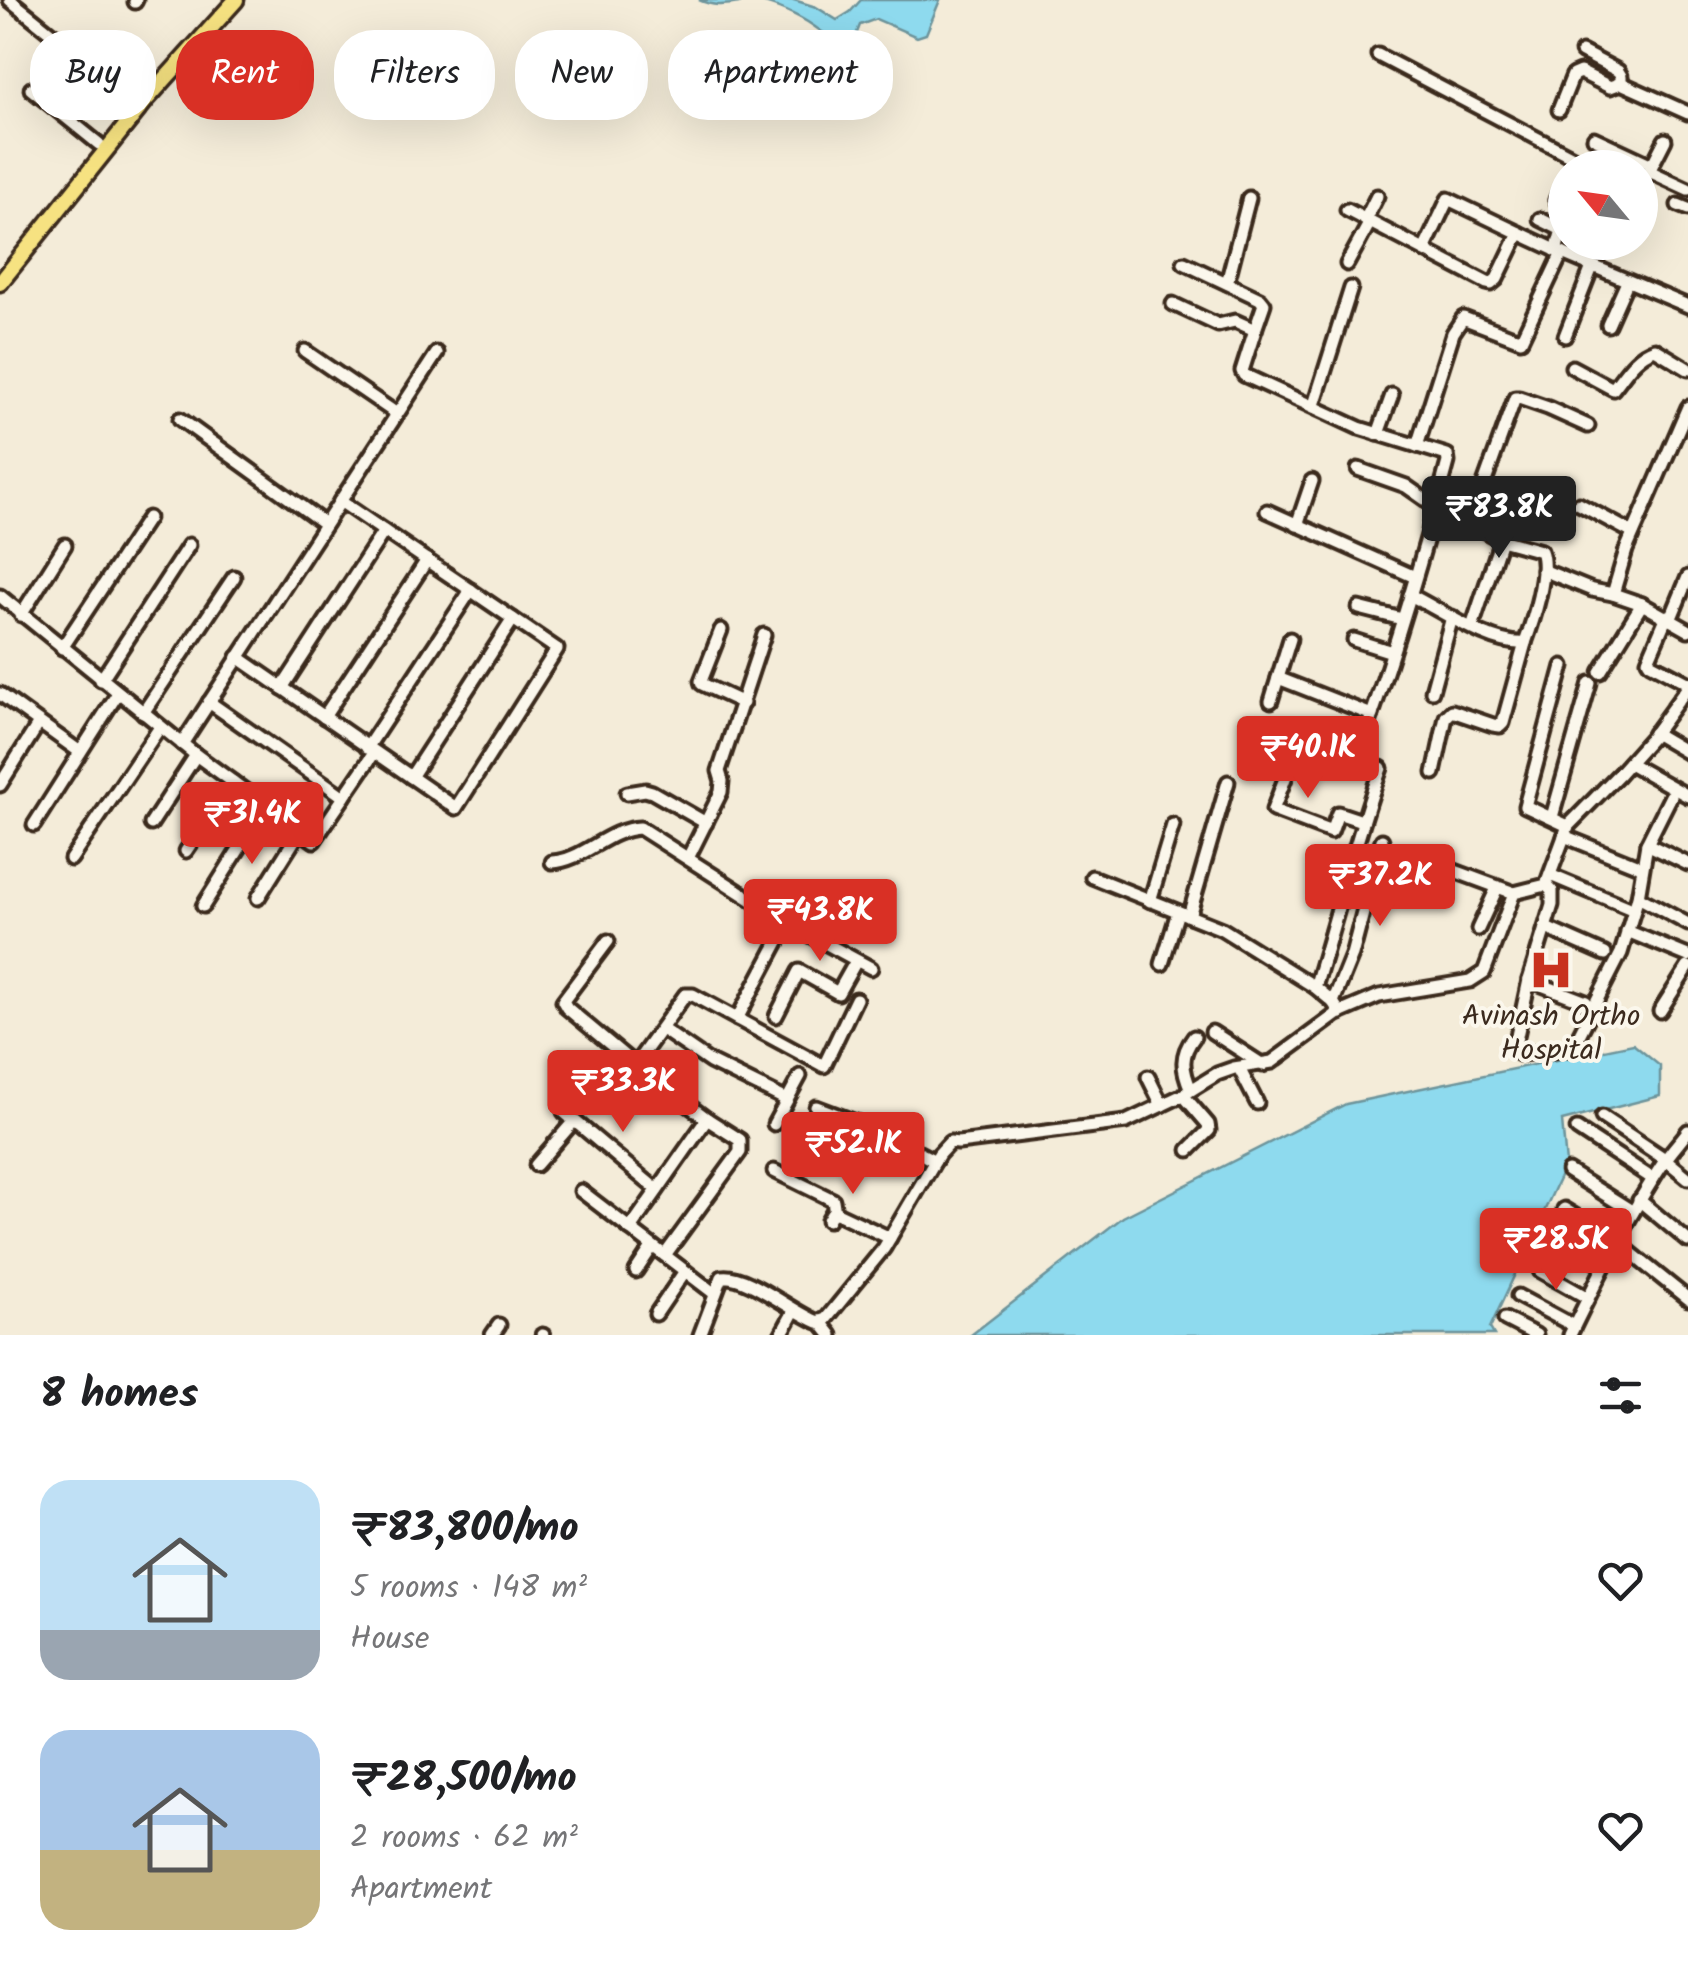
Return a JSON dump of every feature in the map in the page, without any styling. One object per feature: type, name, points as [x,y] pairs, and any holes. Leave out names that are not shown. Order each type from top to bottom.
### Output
[{"type":"main road","points":[[0,268],[137,97],[223,0]]},
{"type":"main road","points":[[0,282],[148,98],[236,0]]},
{"type":"street","points":[[10,0],[45,30]]},
{"type":"street","points":[[26,12],[34,0]]},
{"type":"street","points":[[1582,52],[1618,71],[1620,83]]},
{"type":"street","points":[[1378,54],[1560,150]]},
{"type":"street","points":[[1559,110],[1576,73],[1610,87],[1620,83],[1688,113]]},
{"type":"street","points":[[69,120],[99,144]]},
{"type":"street","points":[[1594,138],[1616,150]]},
{"type":"street","points":[[1658,153],[1665,140]]},
{"type":"street","points":[[1658,172],[1688,189]]},
{"type":"street","points":[[1347,264],[1377,196]]},
{"type":"street","points":[[1227,283],[1249,198]]},
{"type":"street","points":[[1424,250],[1448,199],[1548,247]]},
{"type":"street","points":[[1347,210],[1491,284],[1519,233]]},
{"type":"street","points":[[1540,219],[1548,220]]},
{"type":"street","points":[[1417,446],[1460,320],[1464,318],[1521,340],[1556,260]]},
{"type":"street","points":[[1577,260],[1688,306]]},
{"type":"street","points":[[1566,336],[1591,260]]},
{"type":"street","points":[[1184,263],[1263,301],[1244,375],[1359,428],[1447,455],[1410,596],[1354,766]]},
{"type":"street","points":[[1608,325],[1627,282]]},
{"type":"street","points":[[1314,405],[1351,288]]},
{"type":"street","points":[[1173,304],[1218,325],[1235,321],[1256,330]]},
{"type":"street","points":[[1572,367],[1613,389],[1647,351],[1655,349],[1688,369]]},
{"type":"street","points":[[304,351],[397,414]]},
{"type":"street","points":[[182,744],[437,353]]},
{"type":"street","points":[[1378,434],[1392,395]]},
{"type":"street","points":[[1470,523],[1515,398],[1588,426]]},
{"type":"street","points":[[1613,594],[1633,533],[1688,404]]},
{"type":"street","points":[[180,419],[326,524]]},
{"type":"street","points":[[1358,469],[1406,486],[1501,540],[1541,551],[1544,556],[1533,617],[1502,723],[1493,725],[1452,711],[1446,717],[1434,773]]},
{"type":"street","points":[[1296,525],[1312,481]]},
{"type":"street","points":[[238,657],[456,808],[557,649],[340,501]]},
{"type":"street","points":[[1578,504],[1633,533]]},
{"type":"street","points":[[1267,511],[1415,578]]},
{"type":"street","points":[[62,648],[148,518]]},
{"type":"street","points":[[282,688],[384,531]]},
{"type":"street","points":[[1472,627],[1501,540]]},
{"type":"street","points":[[21,614],[66,545]]},
{"type":"street","points":[[101,680],[189,546]]},
{"type":"street","points":[[324,717],[426,560]]},
{"type":"street","points":[[1543,570],[1642,604],[1688,630]]},
{"type":"street","points":[[143,713],[234,577]]},
{"type":"street","points":[[1671,796],[1647,844],[1621,953],[1572,1050],[1520,1054],[1514,1050],[1553,896],[1548,880],[1566,831],[1629,763],[1688,685],[1648,660],[1685,594],[1688,577]]},
{"type":"street","points":[[0,596],[160,727],[314,841],[470,590]]},
{"type":"street","points":[[1410,596],[1504,642],[1524,643]]},
{"type":"street","points":[[1600,672],[1642,604]]},
{"type":"street","points":[[1359,608],[1402,619]]},
{"type":"street","points":[[1432,691],[1452,617]]},
{"type":"street","points":[[410,777],[514,619]]},
{"type":"street","points":[[720,630],[701,681],[743,703]]},
{"type":"street","points":[[688,858],[723,788],[719,771],[764,635]]},
{"type":"street","points":[[1271,701],[1290,639]]},
{"type":"street","points":[[1354,640],[1392,652]]},
{"type":"street","points":[[1563,666],[1525,804],[1552,817],[1566,831],[1641,867]]},
{"type":"street","points":[[1278,678],[1372,715]]},
{"type":"street","points":[[1552,817],[1590,683]]},
{"type":"street","points":[[34,825],[118,693]]},
{"type":"street","points":[[0,694],[80,752]]},
{"type":"street","points":[[209,702],[344,798]]},
{"type":"street","points":[[0,785],[39,723]]},
{"type":"street","points":[[71,859],[160,727]]},
{"type":"street","points":[[1654,733],[1688,753]]},
{"type":"street","points":[[1302,734],[1273,810],[1331,832],[1338,813],[1362,821]]},
{"type":"street","points":[[151,824],[196,755]]},
{"type":"street","points":[[1629,763],[1688,796]]},
{"type":"street","points":[[1315,987],[1381,768]]},
{"type":"street","points":[[186,852],[232,782]]},
{"type":"street","points":[[1162,964],[1184,914],[1228,782]]},
{"type":"street","points":[[627,793],[652,792],[706,822]]},
{"type":"street","points":[[203,906],[266,806]]},
{"type":"street","points":[[1150,901],[1173,825]]},
{"type":"street","points":[[552,862],[566,860],[630,828],[640,828],[788,923],[871,968]]},
{"type":"street","points":[[258,898],[300,832]]},
{"type":"street","points":[[1336,1007],[1382,840]]},
{"type":"street","points":[[1647,844],[1688,864]]},
{"type":"street","points":[[1433,863],[1514,893],[1548,880],[1636,903],[1688,924]]},
{"type":"street","points":[[1092,876],[1234,936],[1315,987],[1336,1007]]},
{"type":"street","points":[[1478,930],[1497,888]]},
{"type":"street","points":[[809,1335],[836,1310],[890,1238],[950,1142],[1126,1122],[1217,1074],[1272,1062],[1336,1007],[1470,981],[1484,972],[1514,893]]},
{"type":"street","points":[[737,1019],[788,923]]},
{"type":"street","points":[[1546,928],[1605,954]]},
{"type":"street","points":[[1628,931],[1688,956]]},
{"type":"street","points":[[608,940],[563,1001],[634,1064],[740,1140],[740,1152],[664,1255]]},
{"type":"street","points":[[776,1016],[799,970],[838,993],[856,961]]},
{"type":"street","points":[[1660,1011],[1688,967]]},
{"type":"street","points":[[1529,980],[1586,1002]]},
{"type":"street","points":[[634,1064],[685,995],[824,1066],[856,999]]},
{"type":"street","points":[[662,1029],[710,1062],[786,1100]]},
{"type":"street","points":[[1212,1032],[1263,1065]]},
{"type":"street","points":[[1189,1150],[1209,1130],[1187,1092],[1182,1062],[1194,1037]]},
{"type":"street","points":[[1239,1068],[1257,1103]]},
{"type":"street","points":[[774,1124],[800,1076]]},
{"type":"street","points":[[1148,1077],[1162,1104]]},
{"type":"street","points":[[816,1107],[866,1126],[935,1161]]},
{"type":"street","points":[[536,1165],[569,1116],[657,1190]]},
{"type":"street","points":[[1602,1117],[1688,1178]]},
{"type":"street","points":[[630,1229],[707,1118]]},
{"type":"street","points":[[1577,1129],[1653,1179]]},
{"type":"street","points":[[1518,1296],[1572,1330],[1632,1212],[1687,1134]]},
{"type":"street","points":[[774,1171],[833,1200],[831,1216],[890,1238]]},
{"type":"street","points":[[1568,1171],[1632,1212]]},
{"type":"street","points":[[580,1192],[715,1294]]},
{"type":"street","points":[[1640,1200],[1688,1242]]},
{"type":"street","points":[[1564,1209],[1616,1241],[1688,1299]]},
{"type":"street","points":[[1542,1231],[1604,1265]]},
{"type":"street","points":[[636,1271],[652,1247]]},
{"type":"street","points":[[656,1314],[685,1271]]},
{"type":"street","points":[[1540,1272],[1588,1298]]},
{"type":"street","points":[[700,1335],[722,1277],[731,1275],[819,1322],[831,1335]]},
{"type":"street","points":[[781,1335],[794,1312]]},
{"type":"street","points":[[1505,1319],[1536,1335]]},
{"type":"water","points":[[699,0],[794,0],[837,20],[861,0],[940,0],[926,34],[917,37],[876,19],[860,25],[858,30],[819,30],[761,2]]},
{"type":"water","points":[[1633,1044],[1660,1066],[1660,1096],[1562,1121],[1566,1164],[1490,1328],[1494,1335],[971,1335],[1123,1217],[1346,1104]]},
{"type":"place","name":"Avinash Ortho Hospital","points":[[1551,970]]}]
